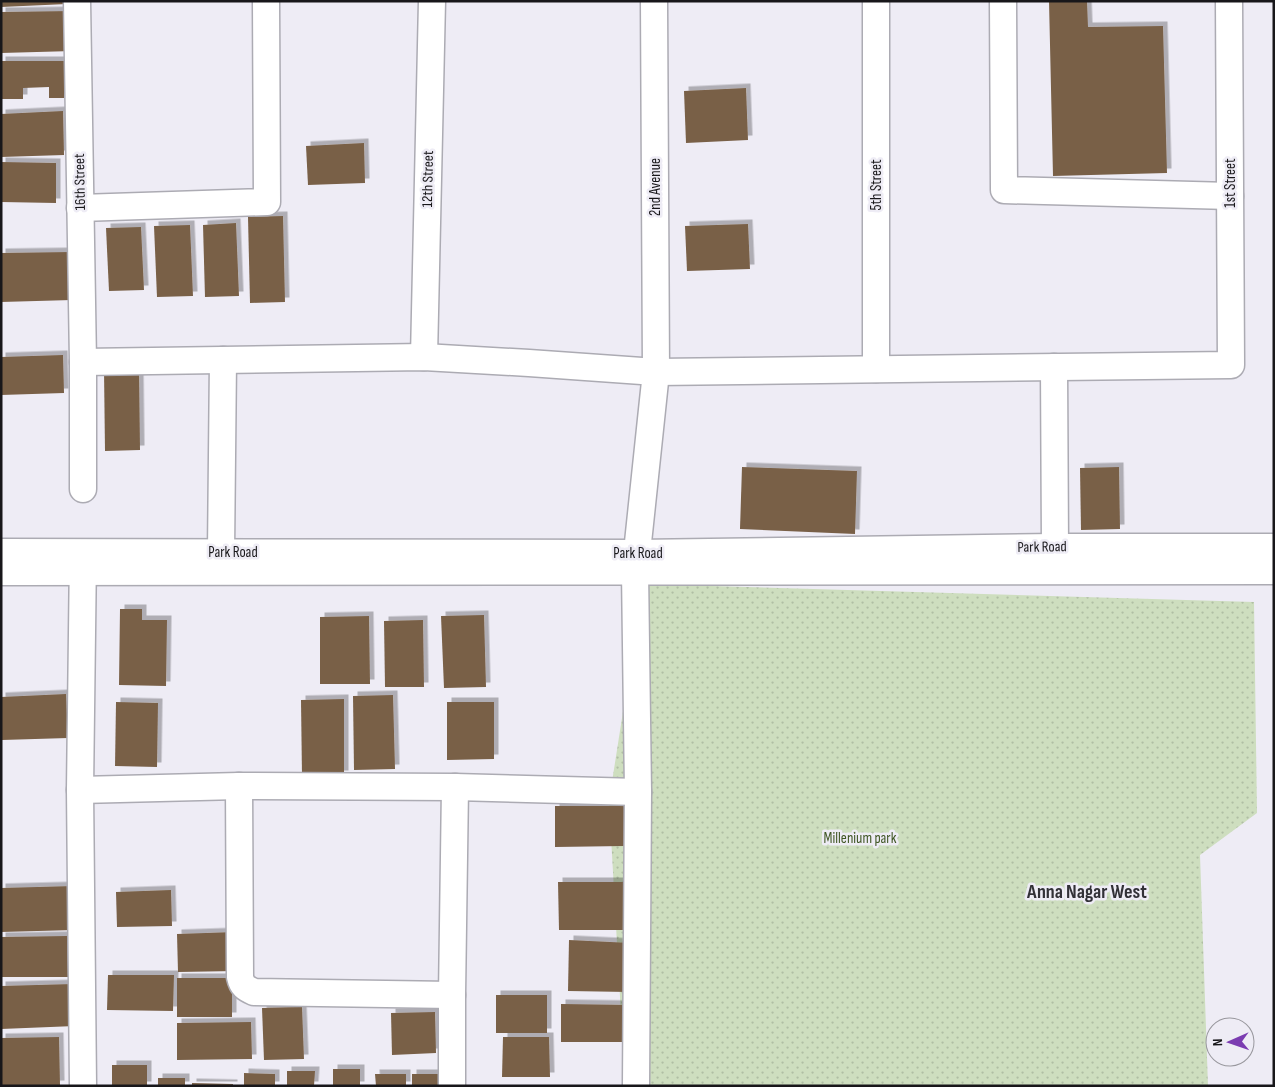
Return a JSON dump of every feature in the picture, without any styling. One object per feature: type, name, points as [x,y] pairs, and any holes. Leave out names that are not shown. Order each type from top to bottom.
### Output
[{"type":"street","name":"16th Street","points":[[77,1],[83,362],[83,489]]},
{"type":"street","points":[[80,208],[267,202],[266,1]]},
{"type":"street","name":"12th Street","points":[[424,357],[432,1]]},
{"type":"street","name":"2nd Avenue","points":[[636,1086],[638,792],[636,562],[656,372],[654,1]]},
{"type":"street","name":"5th Street","points":[[876,1],[876,370]]},
{"type":"street","points":[[1003,1],[1004,190],[1230,196]]},
{"type":"street","name":"1st Street","points":[[1054,368],[1231,365],[1229,1]]},
{"type":"street","points":[[83,362],[424,357],[656,372],[1054,368],[1055,547]]},
{"type":"street","points":[[221,552],[223,360]]},
{"type":"street","name":"Park Road","points":[[1,552],[83,562],[636,562],[1055,547],[1274,547]]},
{"type":"street","name":"Park Road","points":[[1,572],[83,562],[221,552],[636,562],[1274,571]]},
{"type":"street","points":[[83,562],[80,790],[83,1086]]},
{"type":"street","points":[[80,790],[239,786],[454,787],[638,792]]},
{"type":"street","points":[[239,786],[240,977],[242,985],[246,989],[254,992],[452,995]]},
{"type":"street","points":[[452,1086],[454,787]]},
{"type":"green space","name":"Millenium park","points":[[643,584],[1254,602],[1257,813],[1200,855],[1206,1017],[1205,1067],[1207,1067],[1208,1086],[625,1086],[609,801]]},
{"type":"building","points":[[1,1],[67,1],[67,4],[1,7]]},
{"type":"building","points":[[1049,1],[1087,1],[1088,27],[1163,26],[1167,173],[1053,176]]},
{"type":"building","points":[[73,11],[73,51],[1,53],[1,12]]},
{"type":"building","points":[[1,61],[64,61],[64,98],[49,98],[49,87],[23,88],[23,99],[1,99]]},
{"type":"building","points":[[746,88],[748,140],[686,143],[684,91]]},
{"type":"building","points":[[63,111],[64,155],[1,157],[1,114]]},
{"type":"building","points":[[364,143],[365,183],[308,185],[306,146]]},
{"type":"building","points":[[1,162],[56,163],[56,203],[1,202]]},
{"type":"building","points":[[283,216],[285,302],[250,303],[248,217]]},
{"type":"building","points":[[236,223],[239,296],[205,297],[203,225]]},
{"type":"building","points":[[748,224],[750,269],[687,271],[685,226]]},
{"type":"building","points":[[190,225],[193,296],[157,297],[154,226]]},
{"type":"building","points":[[141,227],[144,290],[109,291],[106,228]]},
{"type":"building","points":[[71,252],[72,300],[1,302],[1,253]]},
{"type":"building","points":[[63,355],[64,393],[1,395],[1,357]]},
{"type":"building","points":[[104,370],[139,370],[140,450],[105,451]]},
{"type":"building","points":[[742,467],[857,471],[855,534],[740,529]]},
{"type":"building","points":[[1119,467],[1120,529],[1081,530],[1080,468]]},
{"type":"building","points":[[120,609],[142,609],[142,620],[167,620],[166,686],[119,685]]},
{"type":"building","points":[[484,615],[486,687],[444,688],[441,616]]},
{"type":"building","points":[[369,616],[370,684],[320,684],[320,617]]},
{"type":"building","points":[[423,620],[424,687],[385,687],[384,621]]},
{"type":"building","points":[[66,694],[68,738],[2,740],[1,697]]},
{"type":"building","points":[[393,695],[395,769],[354,770],[353,696]]},
{"type":"building","points":[[344,699],[344,775],[302,776],[301,700]]},
{"type":"building","points":[[116,702],[158,703],[157,767],[115,766]]},
{"type":"building","points":[[447,702],[494,702],[494,759],[447,760]]},
{"type":"building","points":[[555,806],[624,806],[624,846],[555,847]]},
{"type":"building","points":[[558,882],[628,882],[629,930],[559,930]]},
{"type":"building","points":[[74,886],[75,930],[1,932],[1,888]]},
{"type":"building","points":[[171,890],[172,926],[117,927],[116,892]]},
{"type":"building","points":[[235,932],[236,971],[178,972],[177,934]]},
{"type":"building","points":[[67,936],[68,977],[1,977],[1,937]]},
{"type":"building","points":[[569,940],[631,943],[629,992],[568,991]]},
{"type":"building","points":[[108,975],[174,975],[173,1011],[107,1010]]},
{"type":"building","points":[[177,978],[232,978],[232,1017],[177,1017]]},
{"type":"building","points":[[73,984],[75,1026],[1,1029],[1,986]]},
{"type":"building","points":[[496,995],[547,995],[547,1033],[496,1033]]},
{"type":"building","points":[[561,1004],[632,1005],[632,1042],[561,1042]]},
{"type":"building","points":[[302,1007],[304,1059],[264,1060],[262,1008]]},
{"type":"building","points":[[435,1012],[436,1053],[392,1055],[391,1013]]},
{"type":"building","points":[[251,1022],[252,1059],[177,1060],[177,1023]]},
{"type":"building","points":[[59,1037],[60,1085],[1,1086],[1,1038]]},
{"type":"building","points":[[503,1037],[549,1037],[550,1077],[502,1077]]},
{"type":"building","points":[[112,1065],[147,1065],[147,1086],[112,1086]]},
{"type":"building","points":[[333,1069],[360,1069],[360,1086],[333,1086]]},
{"type":"building","points":[[287,1071],[315,1071],[314,1086],[287,1086]]},
{"type":"building","points":[[244,1073],[275,1074],[275,1086],[244,1086]]},
{"type":"building","points":[[375,1074],[406,1074],[406,1086],[376,1086]]},
{"type":"building","points":[[412,1074],[443,1074],[442,1086],[412,1086]]},
{"type":"building","points":[[158,1078],[185,1078],[185,1086],[158,1086]]},
{"type":"building","points":[[192,1083],[233,1084],[233,1086],[192,1086]]},
{"type":"district","name":"Anna Nagar West","points":[[1087,892]]}]
